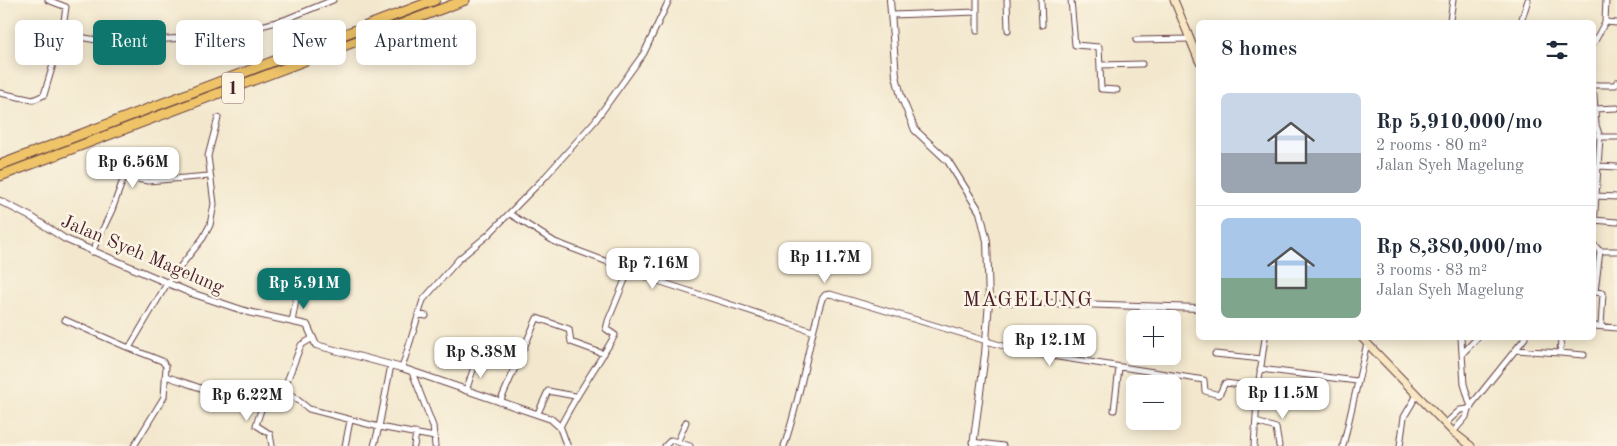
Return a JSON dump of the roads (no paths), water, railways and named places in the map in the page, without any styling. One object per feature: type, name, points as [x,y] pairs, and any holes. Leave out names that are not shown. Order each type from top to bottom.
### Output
[{"type":"highway","name":"1","points":[[0,165],[435,0]]},
{"type":"highway","name":"1","points":[[0,176],[465,0]]},
{"type":"main road","points":[[1174,0],[1196,54]]},
{"type":"main road","points":[[1364,340],[1453,432],[1471,446]]},
{"type":"street","points":[[48,0],[66,7],[64,20]]},
{"type":"street","points":[[83,38],[108,42],[125,42],[227,36],[284,20],[333,0]]},
{"type":"street","points":[[402,368],[423,300],[447,271],[510,214],[606,107],[644,53],[669,0]]},
{"type":"street","points":[[890,0],[896,76],[901,96],[916,130],[941,153],[958,174],[975,202],[983,223],[988,257],[989,300],[986,340],[972,444],[1003,446]]},
{"type":"street","points":[[977,0],[977,31]]},
{"type":"street","points":[[1007,0],[1008,30]]},
{"type":"street","points":[[1041,0],[1042,25]]},
{"type":"street","points":[[1071,0],[1074,44],[1076,46],[1098,46],[1100,89],[1117,90]]},
{"type":"street","points":[[1450,20],[1453,0]]},
{"type":"street","points":[[1522,20],[1528,0]]},
{"type":"street","points":[[1596,39],[1605,22],[1606,0]]},
{"type":"street","points":[[892,15],[977,12]]},
{"type":"street","points":[[1605,22],[1617,23]]},
{"type":"street","points":[[1136,40],[1190,39]]},
{"type":"street","points":[[1100,65],[1142,64]]},
{"type":"street","points":[[0,93],[33,100],[44,95],[53,65]]},
{"type":"street","points":[[1596,85],[1615,85],[1617,82]]},
{"type":"street","points":[[1596,109],[1617,108]]},
{"type":"street","points":[[130,348],[168,282],[203,238],[210,225],[214,204],[208,156],[218,118]]},
{"type":"street","points":[[1596,125],[1600,137],[1596,188]]},
{"type":"street","points":[[1600,137],[1617,137]]},
{"type":"street","points":[[1599,166],[1617,167]]},
{"type":"street","points":[[92,252],[112,210],[124,177],[148,181],[209,176]]},
{"type":"street","points":[[1596,196],[1617,197]]},
{"type":"street","name":"Jalan Syeh Magelung","points":[[0,200],[33,218],[65,239],[92,252],[191,292],[248,312],[309,327],[316,346],[402,368],[466,391],[538,413],[551,419],[560,427]]},
{"type":"street","points":[[510,214],[554,242],[629,270],[812,331]]},
{"type":"street","points":[[1596,220],[1617,222]]},
{"type":"street","points":[[1596,247],[1600,251],[1617,251]]},
{"type":"street","points":[[1596,278],[1600,251]]},
{"type":"street","points":[[567,446],[560,427],[575,396],[604,354],[615,334],[606,329],[629,270]]},
{"type":"street","points":[[1596,292],[1603,293],[1601,326]]},
{"type":"street","points":[[292,322],[296,294]]},
{"type":"street","points":[[784,446],[793,420],[812,331],[823,296],[830,294],[1020,351],[1204,380],[1205,391],[1218,394],[1226,383],[1258,387]]},
{"type":"street","points":[[989,300],[1196,308]]},
{"type":"street","points":[[418,314],[426,316]]},
{"type":"street","points":[[500,402],[537,318],[569,329],[571,342],[604,354]]},
{"type":"street","points":[[65,320],[162,361],[166,366],[164,397],[134,446]]},
{"type":"street","points":[[1596,326],[1617,328]]},
{"type":"street","points":[[284,389],[301,345],[313,338]]},
{"type":"street","points":[[1254,446],[1258,387],[1265,340]]},
{"type":"street","points":[[1344,446],[1364,340]]},
{"type":"street","points":[[1461,340],[1464,384],[1470,408]]},
{"type":"street","points":[[1463,353],[1475,340]]},
{"type":"street","points":[[1453,432],[1524,340]]},
{"type":"street","points":[[1560,353],[1561,340]]},
{"type":"street","points":[[1516,350],[1584,355]]},
{"type":"street","points":[[1215,354],[1262,359]]},
{"type":"street","points":[[466,391],[476,361]]},
{"type":"street","points":[[374,446],[391,365]]},
{"type":"street","points":[[1114,410],[1119,368]]},
{"type":"street","points":[[1260,368],[1357,381]]},
{"type":"street","points":[[412,372],[435,437],[435,446]]},
{"type":"street","points":[[165,376],[234,397],[257,398],[277,389],[284,389],[309,409],[350,421],[435,437]]},
{"type":"street","points":[[538,413],[548,391],[575,396]]},
{"type":"street","points":[[266,395],[256,425],[270,434],[272,446]]},
{"type":"street","points":[[1400,446],[1404,417],[1418,395]]},
{"type":"street","points":[[1446,424],[1460,410],[1470,408]]},
{"type":"street","points":[[345,446],[350,421]]},
{"type":"street","points":[[678,441],[686,422]]},
{"type":"street","points":[[1256,422],[1276,428],[1279,446]]},
{"type":"street","points":[[414,446],[416,433]]},
{"type":"street","points":[[665,446],[670,440],[690,446]]},
{"type":"district","name":"MAGELUNG","points":[[1028,299]]}]
